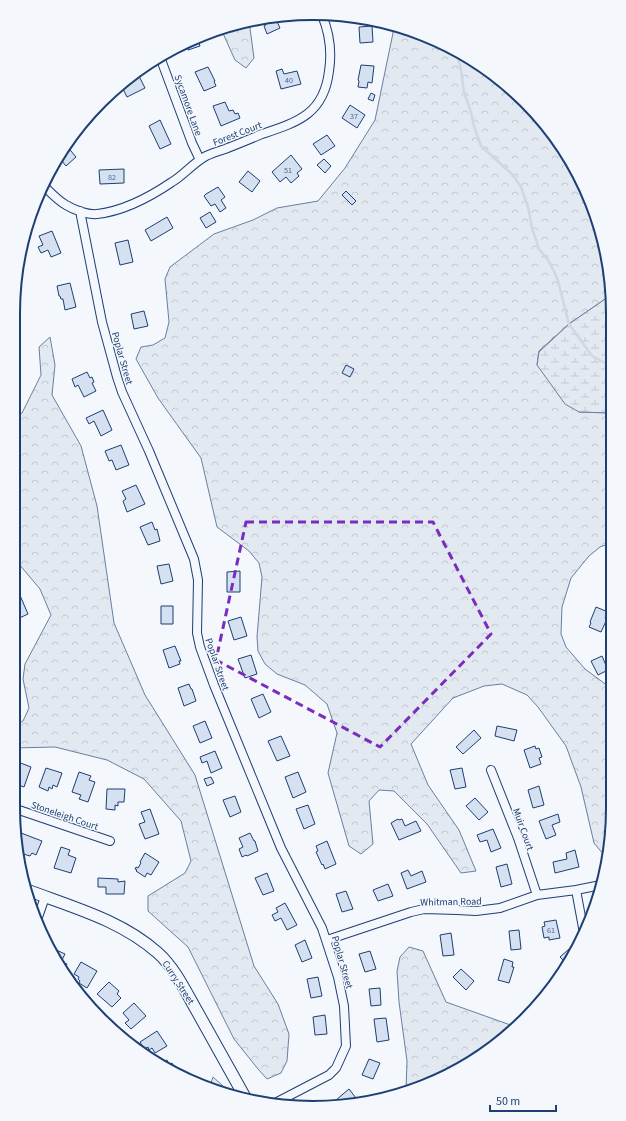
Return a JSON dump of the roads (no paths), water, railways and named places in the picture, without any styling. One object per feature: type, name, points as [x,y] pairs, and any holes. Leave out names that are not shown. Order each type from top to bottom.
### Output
[{"type":"street","name":"Forest Court","points":[[80,211],[96,214],[130,206],[172,182],[206,156],[288,126],[303,117],[314,108],[324,94],[328,81],[330,61],[328,36],[324,21]]},
{"type":"street","name":"Sycamore Lane","points":[[162,62],[192,143],[200,160]]},
{"type":"street","points":[[47,189],[59,201],[80,211]]},
{"type":"street","name":"Poplar Street","points":[[80,211],[102,322],[117,377],[122,392],[149,451],[194,560],[198,580],[197,633],[200,647],[214,685],[282,848],[322,928],[338,977],[344,1006],[346,1046],[336,1068],[328,1075],[283,1099]]},
{"type":"street","name":"Muir Court","points":[[491,770],[518,838],[537,895]]},
{"type":"street","name":"Stoneleigh Court","points":[[20,810],[110,841]]},
{"type":"street","name":"Whitman Road","points":[[327,940],[424,909],[476,912],[500,908],[537,895],[595,886]]},
{"type":"street","points":[[576,890],[582,924]]},
{"type":"street","name":"Curry Street","points":[[33,892],[83,910],[122,927],[141,939],[159,954],[172,969],[185,990],[242,1092]]},
{"type":"street","points":[[39,912],[44,897]]},
{"type":"waterway","points":[[458,58],[464,92],[481,146],[513,175],[521,187],[539,249],[548,260],[558,281],[569,324],[592,356],[606,363]]}]
